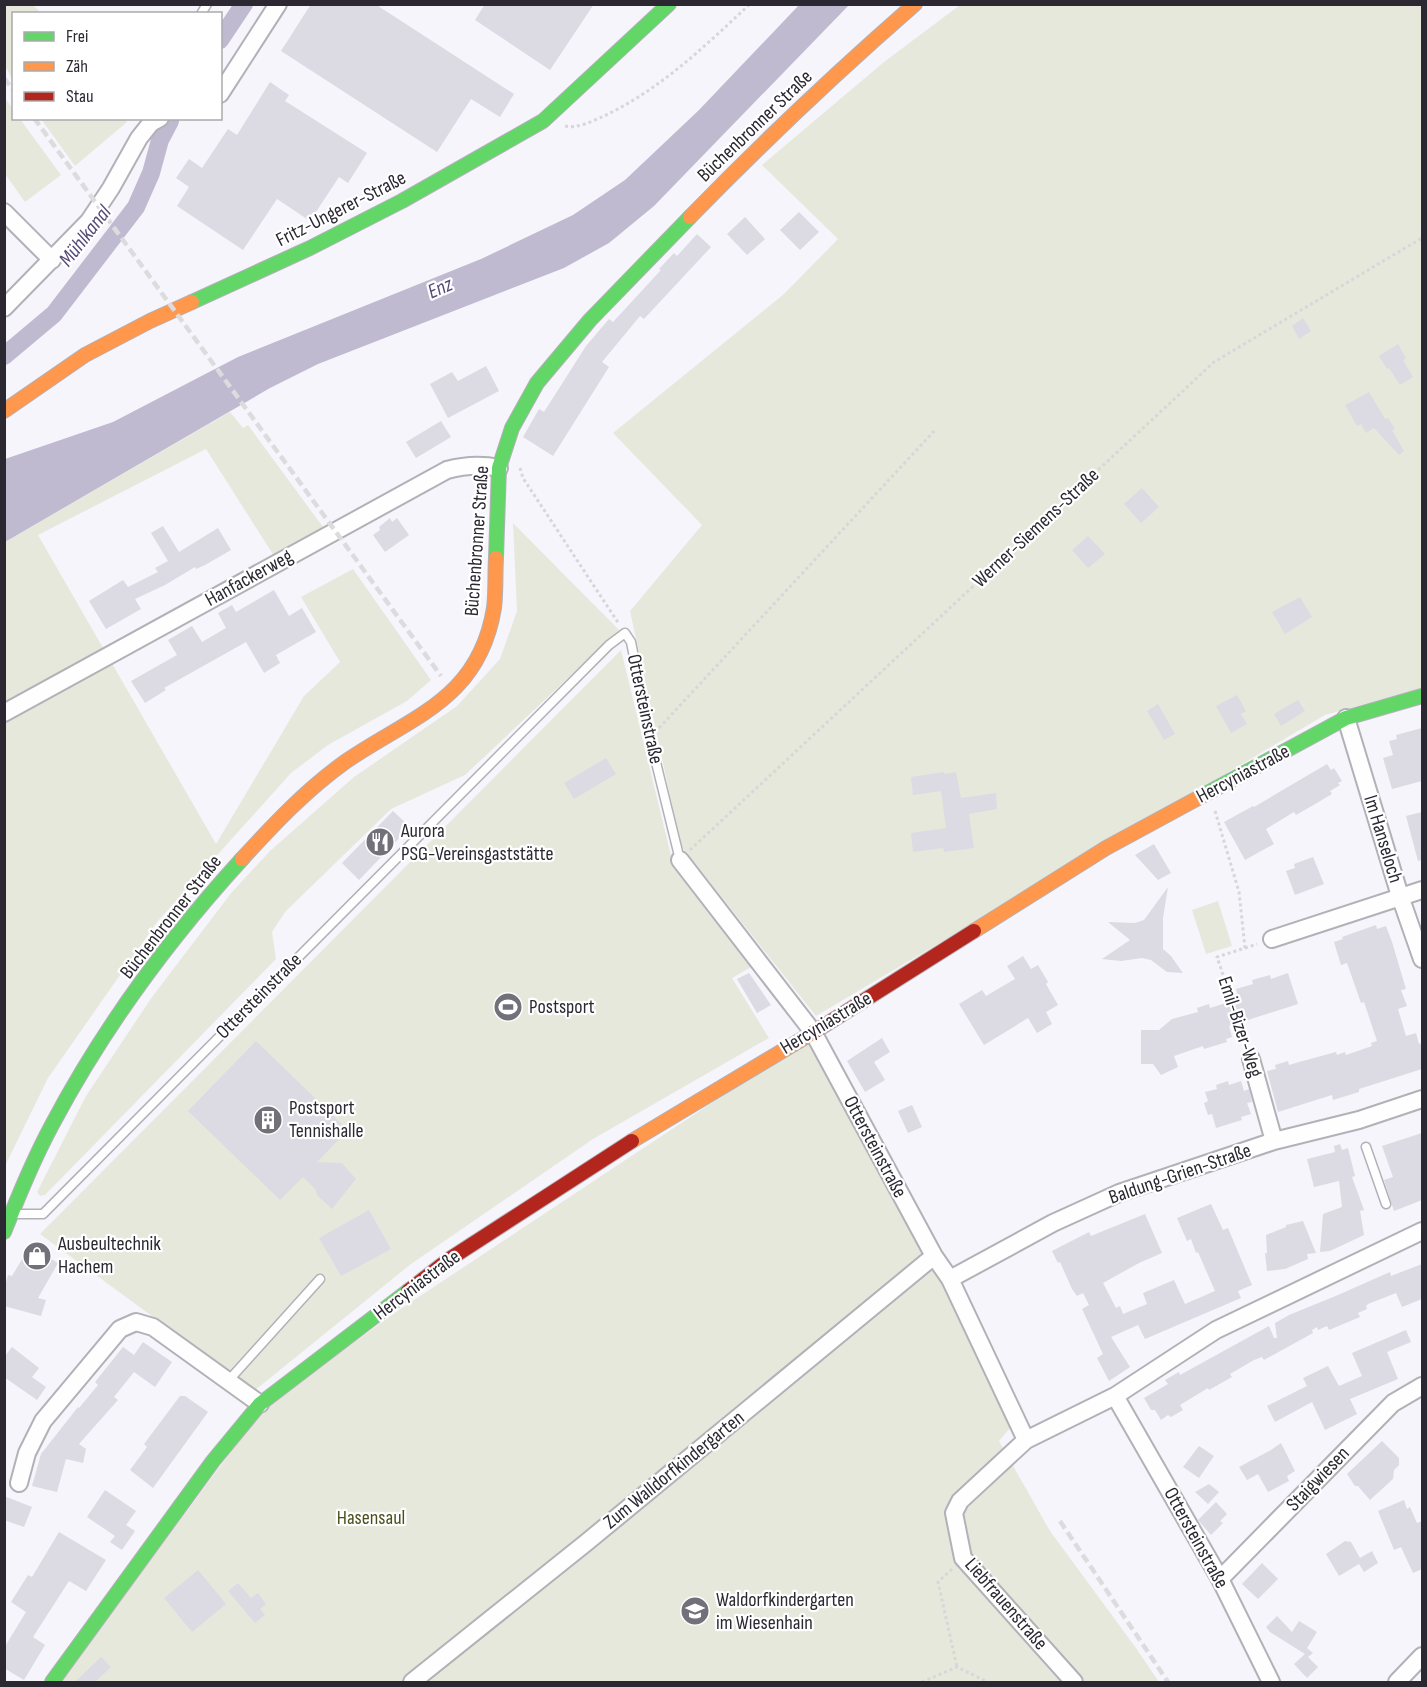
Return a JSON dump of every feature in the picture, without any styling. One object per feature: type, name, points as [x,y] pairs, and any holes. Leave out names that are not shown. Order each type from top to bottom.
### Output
[{"type":"street","points":[[222,91],[278,4]]},
{"type":"street","name":"Fritz-Ungerer-Straße","points":[[4,411],[85,355],[150,321],[310,248],[361,222],[543,121],[669,4]]},
{"type":"street","points":[[890,4],[898,18]]},
{"type":"street","name":"Büchenbronner Straße","points":[[4,1232],[49,1129],[100,1044],[148,975],[208,897],[293,804],[324,777],[360,752],[430,711],[454,692],[468,675],[486,642],[494,607],[499,468],[512,428],[537,383],[569,343],[748,158],[915,4]]},
{"type":"street","points":[[4,308],[89,221],[111,188],[139,138],[153,120]]},
{"type":"street","points":[[4,212],[52,260]]},
{"type":"street","name":"Hanfackerweg","points":[[4,713],[447,470],[464,465],[499,468]]},
{"type":"street","name":"Hercyniastraße","points":[[52,1683],[213,1461],[260,1404],[448,1260],[654,1126],[813,1032],[1106,848],[1346,718],[1422,696]]},
{"type":"street","name":"Im Hanseloch","points":[[1346,718],[1400,896],[1422,959]]},
{"type":"street","name":"Ottersteinstraße","points":[[680,860],[813,1032],[934,1256],[950,1279],[1026,1440]]},
{"type":"street","points":[[1272,939],[1422,890]]},
{"type":"street","name":"Emil-Bizer-Weg","points":[[1251,1059],[1274,1141]]},
{"type":"street","name":"Baldung-Grien-Straße","points":[[950,1279],[1053,1223],[1119,1193],[1274,1141],[1359,1120],[1422,1099]]},
{"type":"street","points":[[1026,1440],[1115,1396],[1216,1330],[1422,1231]]},
{"type":"street","name":"Zum Walldorfkindergarten","points":[[412,1683],[934,1256]]},
{"type":"street","points":[[19,1483],[27,1453],[43,1421],[120,1329],[136,1323],[153,1327],[260,1404]]},
{"type":"street","name":"Staigwiesen","points":[[1220,1579],[1393,1403],[1422,1386]]},
{"type":"street","name":"Ottersteinstraße","points":[[1115,1396],[1220,1579],[1270,1683]]},
{"type":"street","name":"Liebfrauenstraße","points":[[1026,1440],[960,1501],[954,1513],[963,1558],[1074,1683]]},
{"type":"street","points":[[1397,1683],[1422,1656]]},
{"type":"lane","name":"Ottersteinstraße","points":[[11,1214],[43,1214],[609,645],[625,633],[631,642],[650,738],[680,860]]},
{"type":"lane","points":[[1366,1147],[1386,1204]]},
{"type":"lane","points":[[228,1380],[320,1279]]},
{"type":"path","points":[[543,121],[569,128],[593,121],[621,108],[672,74],[750,4]]},
{"type":"path","name":"Werner-Siemens-Straße","points":[[680,860],[1214,362],[1422,238]]},
{"type":"path","points":[[650,738],[936,429]]},
{"type":"path","points":[[519,465],[523,478],[625,633]]},
{"type":"path","name":"Emil-Bizer-Weg","points":[[1209,793],[1239,892],[1245,948],[1217,957],[1251,1059]]},
{"type":"path","points":[[957,1667],[939,1582],[963,1558]]},
{"type":"path","points":[[922,1683],[957,1667]]},
{"type":"path","points":[[957,1667],[988,1683]]},
{"type":"green space","points":[[4,5],[33,5],[40,12],[12,12],[12,78],[5,66]]},
{"type":"green space","points":[[960,5],[1422,5],[1422,688],[1325,715],[816,1016],[681,846],[630,611],[702,525],[613,433],[784,294],[838,239],[762,165],[884,62]]},
{"type":"green space","points":[[4,97],[12,108],[12,120],[21,120],[61,175],[25,202],[5,174]]},
{"type":"green space","points":[[42,120],[126,120],[127,122],[75,166]]},
{"type":"green space","points":[[230,412],[243,428],[248,425],[323,527],[274,556],[206,449],[38,535],[216,844],[304,696],[340,662],[301,597],[353,569],[431,680],[407,701],[328,745],[291,773],[157,922],[48,1078],[5,1166],[5,542]]},
{"type":"green space","points":[[513,523],[619,630],[465,775],[391,809],[285,912],[272,932],[276,959],[45,1195],[40,1196],[37,1192],[86,1096],[152,997],[232,892],[270,851],[354,777],[457,706],[500,659],[517,611]]},
{"type":"green space","name":"Postsport","points":[[621,650],[672,860],[753,966],[732,978],[769,1038],[593,1139],[411,1264],[254,1391],[40,1234]]},
{"type":"green space","points":[[1218,901],[1232,946],[1206,954],[1192,910]]},
{"type":"green space","name":"Hasensaul","points":[[811,1037],[928,1258],[408,1682],[60,1682],[264,1407],[399,1310]]},
{"type":"green space","points":[[935,1266],[1011,1427],[999,1441],[1050,1531],[1159,1682],[417,1682]]},
{"type":"water","name":"Enz","points":[[800,4],[849,5],[654,206],[609,243],[564,268],[318,364],[270,388],[5,542],[5,459],[113,422],[238,357],[481,259],[573,215],[625,180],[699,110]]},
{"type":"building","points":[[311,4],[375,4],[514,94],[500,117],[471,99],[437,152],[281,51]]},
{"type":"building","points":[[485,4],[594,4],[550,70],[475,20]]},
{"type":"building","points":[[270,82],[289,95],[285,101],[367,153],[348,183],[339,177],[310,221],[277,199],[243,250],[177,206],[189,187],[176,178],[189,159],[202,168],[228,129],[237,135]]},
{"type":"building","points":[[799,212],[819,232],[800,250],[780,230]]},
{"type":"building","points":[[745,217],[765,239],[747,255],[727,234]]},
{"type":"building","points":[[697,234],[711,247],[644,319],[640,316],[602,362],[609,367],[553,456],[523,437],[539,409],[544,412],[586,346],[609,319],[613,322],[674,253],[677,256]]},
{"type":"building","points":[[1303,318],[1311,331],[1299,339],[1292,326]]},
{"type":"building","points":[[1398,344],[1406,358],[1403,360],[1413,377],[1400,385],[1379,356]]},
{"type":"building","points":[[486,366],[499,391],[448,418],[430,384],[452,372],[458,381]]},
{"type":"building","points":[[1369,392],[1385,419],[1388,418],[1395,429],[1392,430],[1404,451],[1399,455],[1374,428],[1366,433],[1361,424],[1357,426],[1345,405]]},
{"type":"building","points":[[441,421],[451,437],[416,458],[406,442]]},
{"type":"building","points":[[1142,488],[1159,507],[1141,523],[1124,504]]},
{"type":"building","points":[[390,518],[392,522],[397,518],[409,535],[385,552],[373,535]]},
{"type":"building","points":[[163,526],[179,552],[218,528],[231,550],[135,599],[141,609],[106,629],[89,601],[123,580],[128,587],[158,572],[155,568],[168,561],[151,533]]},
{"type":"building","points":[[1088,536],[1105,554],[1088,568],[1072,550]]},
{"type":"building","points":[[274,590],[289,616],[302,608],[316,632],[276,655],[280,663],[264,673],[246,642],[164,688],[166,690],[145,703],[131,681],[177,655],[168,640],[192,626],[202,642],[226,628],[218,613],[232,605],[236,612]]},
{"type":"building","points":[[1300,597],[1312,617],[1285,634],[1272,612]]},
{"type":"building","points":[[1237,695],[1246,711],[1241,714],[1247,724],[1231,733],[1216,706]]},
{"type":"building","points":[[1298,700],[1305,711],[1281,726],[1274,714]]},
{"type":"building","points":[[1158,704],[1175,734],[1164,740],[1147,711]]},
{"type":"building","points":[[1422,728],[1422,781],[1392,789],[1383,758],[1393,755],[1389,741],[1397,739],[1396,735]]},
{"type":"building","points":[[606,758],[616,774],[574,799],[564,783]]},
{"type":"building","points":[[1327,764],[1331,770],[1334,768],[1342,781],[1338,783],[1340,785],[1330,791],[1332,794],[1296,815],[1294,812],[1266,829],[1274,844],[1245,860],[1224,822]]},
{"type":"building","points":[[944,772],[945,774],[956,772],[961,798],[996,793],[997,809],[969,814],[974,848],[944,852],[943,848],[913,852],[911,833],[946,828],[941,791],[913,795],[911,777]]},
{"type":"building","points":[[393,811],[410,827],[359,880],[342,863]]},
{"type":"building","points":[[1422,812],[1422,860],[1418,861],[1406,816]]},
{"type":"building","points":[[1154,844],[1171,873],[1158,880],[1135,855]]},
{"type":"building","points":[[1313,857],[1324,884],[1295,895],[1286,871],[1295,868],[1294,864]]},
{"type":"building","points":[[1168,887],[1163,918],[1163,949],[1183,973],[1167,972],[1151,960],[1142,958],[1121,961],[1102,959],[1130,940],[1108,922],[1135,923],[1144,920]]},
{"type":"building","points":[[1376,925],[1377,929],[1386,926],[1392,942],[1406,989],[1401,990],[1407,1006],[1398,1009],[1406,1036],[1416,1033],[1419,1044],[1422,1043],[1422,1069],[1359,1089],[1359,1092],[1333,1100],[1332,1095],[1278,1112],[1267,1071],[1276,1069],[1275,1065],[1288,1061],[1289,1065],[1336,1052],[1337,1055],[1345,1052],[1346,1055],[1372,1046],[1371,1043],[1377,1041],[1364,1002],[1361,1003],[1347,963],[1341,965],[1334,942]]},
{"type":"building","points":[[1023,956],[1031,969],[1038,965],[1058,1005],[1046,1012],[1052,1024],[1037,1033],[1028,1018],[984,1045],[959,1004],[982,990],[986,996],[1015,979],[1007,966]]},
{"type":"building","points":[[749,973],[771,1005],[757,1013],[737,979]]},
{"type":"building","points":[[1288,973],[1298,1004],[1229,1026],[1232,1037],[1226,1039],[1227,1042],[1204,1049],[1203,1046],[1174,1056],[1178,1067],[1161,1075],[1153,1064],[1141,1064],[1141,1030],[1159,1030],[1172,1019],[1198,1012],[1197,1008],[1209,1004],[1210,1008],[1239,999],[1236,989],[1253,984],[1252,980],[1270,975],[1271,979]]},
{"type":"building","points":[[882,1038],[890,1052],[874,1062],[885,1080],[865,1092],[847,1061]]},
{"type":"building","name":"Postsport Tennishalle","points":[[256,1041],[348,1130],[317,1162],[342,1163],[356,1179],[332,1209],[303,1177],[280,1200],[188,1111]]},
{"type":"building","points":[[1228,1081],[1229,1085],[1241,1081],[1244,1091],[1249,1089],[1252,1102],[1247,1103],[1251,1114],[1241,1117],[1242,1120],[1216,1128],[1212,1114],[1208,1115],[1204,1103],[1208,1101],[1205,1092],[1217,1089],[1216,1085]]},
{"type":"building","points":[[912,1105],[922,1127],[908,1133],[898,1111]]},
{"type":"building","points":[[1422,1133],[1422,1200],[1394,1211],[1384,1180],[1393,1177],[1382,1146]]},
{"type":"building","points":[[1340,1144],[1342,1150],[1348,1148],[1355,1176],[1352,1177],[1364,1210],[1360,1211],[1364,1235],[1330,1251],[1320,1252],[1323,1214],[1342,1207],[1339,1181],[1314,1187],[1307,1159],[1335,1152],[1334,1146]]},
{"type":"building","points":[[1211,1204],[1223,1230],[1228,1228],[1252,1285],[1238,1291],[1241,1298],[1145,1339],[1138,1325],[1111,1337],[1130,1367],[1109,1381],[1097,1358],[1103,1354],[1082,1309],[1089,1305],[1083,1293],[1077,1296],[1072,1289],[1060,1262],[1058,1263],[1052,1251],[1089,1232],[1091,1236],[1145,1214],[1162,1253],[1103,1283],[1116,1308],[1120,1306],[1123,1314],[1147,1304],[1143,1293],[1174,1280],[1185,1304],[1215,1291],[1198,1252],[1196,1253],[1191,1239],[1187,1241],[1177,1218]]},
{"type":"building","points":[[369,1210],[391,1249],[341,1276],[319,1238]]},
{"type":"building","points":[[1303,1221],[1316,1253],[1307,1254],[1308,1259],[1285,1269],[1267,1271],[1266,1235],[1286,1225]]},
{"type":"building","points":[[30,1246],[58,1263],[38,1298],[46,1300],[41,1316],[4,1306],[4,1289],[8,1275],[12,1276]]},
{"type":"building","points":[[1422,1264],[1422,1299],[1402,1307],[1396,1293],[1368,1304],[1367,1309],[1358,1313],[1360,1317],[1329,1330],[1327,1326],[1318,1330],[1317,1327],[1312,1330],[1313,1333],[1264,1360],[1262,1357],[1254,1360],[1230,1374],[1232,1377],[1180,1405],[1183,1410],[1171,1417],[1168,1415],[1161,1420],[1144,1398],[1168,1384],[1165,1380],[1179,1372],[1180,1375],[1269,1326],[1274,1338],[1277,1338],[1275,1323],[1289,1315],[1390,1272],[1391,1276]]},
{"type":"building","points":[[1406,1330],[1411,1342],[1387,1352],[1398,1379],[1350,1399],[1357,1414],[1325,1430],[1312,1402],[1275,1422],[1267,1406],[1307,1386],[1303,1378],[1328,1366],[1339,1386],[1362,1376],[1352,1353]]},
{"type":"building","points":[[143,1342],[172,1362],[155,1387],[134,1372],[114,1397],[118,1400],[79,1444],[86,1449],[83,1463],[66,1459],[57,1492],[32,1486],[41,1454],[98,1385],[95,1382],[123,1347],[134,1355]]},
{"type":"building","points":[[12,1347],[39,1368],[32,1377],[46,1387],[37,1400],[4,1377],[4,1357]]},
{"type":"building","points":[[180,1396],[185,1396],[208,1412],[153,1488],[130,1470],[147,1447],[144,1444]]},
{"type":"building","points":[[1382,1441],[1399,1458],[1399,1465],[1394,1470],[1393,1479],[1370,1500],[1358,1486],[1355,1486],[1347,1474]]},
{"type":"building","points":[[1281,1443],[1295,1471],[1287,1476],[1289,1481],[1268,1492],[1258,1474],[1247,1480],[1239,1467]]},
{"type":"building","points":[[1199,1446],[1214,1456],[1199,1478],[1183,1467]]},
{"type":"building","points":[[1209,1484],[1219,1492],[1208,1504],[1195,1492]]},
{"type":"building","points":[[105,1490],[136,1511],[126,1525],[135,1531],[122,1550],[110,1542],[115,1536],[87,1517]]},
{"type":"building","points":[[4,1496],[32,1507],[24,1527],[4,1520]]},
{"type":"building","points":[[1404,1500],[1407,1509],[1410,1507],[1417,1523],[1422,1521],[1422,1569],[1413,1573],[1401,1547],[1394,1550],[1378,1511]]},
{"type":"building","points":[[1216,1502],[1227,1514],[1220,1521],[1223,1523],[1211,1535],[1198,1520]]},
{"type":"building","points":[[59,1532],[106,1560],[86,1591],[69,1581],[33,1637],[45,1645],[24,1680],[4,1668],[4,1648],[26,1612],[11,1602],[28,1575],[32,1577]]},
{"type":"building","points":[[1345,1541],[1351,1542],[1360,1558],[1372,1551],[1378,1563],[1364,1572],[1359,1564],[1339,1576],[1326,1554]]},
{"type":"building","points":[[1262,1563],[1278,1579],[1258,1599],[1242,1584]]},
{"type":"building","points":[[198,1570],[226,1604],[192,1632],[164,1598]]},
{"type":"building","points":[[238,1583],[251,1598],[258,1593],[266,1604],[260,1609],[265,1615],[255,1623],[228,1591]]},
{"type":"building","points":[[1277,1616],[1292,1632],[1299,1621],[1317,1632],[1307,1648],[1313,1653],[1308,1657],[1318,1667],[1307,1678],[1294,1664],[1305,1654],[1270,1632],[1266,1627]]},
{"type":"building","points":[[101,1657],[111,1667],[94,1683],[74,1683]]},
{"type":"waterway","name":"Mühlkanal","points":[[222,37],[244,4]]},
{"type":"waterway","name":"Mühlkanal","points":[[4,356],[54,314],[136,207],[151,173],[160,140],[170,121]]},
{"type":"railway","points":[[4,78],[12,88]]},
{"type":"railway","points":[[35,120],[441,676]]},
{"type":"railway","points":[[1060,1521],[1168,1682]]},
{"type":"traffic: fast","points":[[192,302],[310,248],[402,201],[543,121],[669,4]]},
{"type":"traffic: fast","points":[[496,558],[499,468],[512,428],[537,383],[590,320],[690,217]]},
{"type":"traffic: fast","points":[[1200,797],[1346,718],[1422,696]]},
{"type":"traffic: fast","points":[[4,1232],[46,1136],[94,1052],[164,952],[242,859]]},
{"type":"traffic: fast","points":[[52,1682],[213,1461],[260,1404],[408,1291]]},
{"type":"traffic: slow","points":[[690,217],[800,108],[915,4]]},
{"type":"traffic: slow","points":[[4,411],[85,355],[192,302]]},
{"type":"traffic: slow","points":[[242,859],[317,784],[345,762],[418,717],[458,685],[474,664],[486,639],[494,608],[496,558]]},
{"type":"traffic: slow","points":[[974,931],[1106,848],[1200,797]]},
{"type":"traffic: slow","points":[[632,1141],[814,1032]]},
{"type":"traffic: jam","points":[[814,1032],[974,931]]},
{"type":"traffic: jam","points":[[408,1291],[448,1260],[632,1141]]},
{"type":"place","name":"Aurora PSG-Vereinsgaststätte","points":[[380,842]]},
{"type":"place","name":"Postsport","points":[[508,1007]]},
{"type":"place","name":"Postsport Tennishalle","points":[[268,1120]]},
{"type":"place","name":"Ausbeultechnik Hachem","points":[[37,1256]]},
{"type":"place","name":"Waldorfkindergarten im Wiesenhain","points":[[695,1611]]}]
